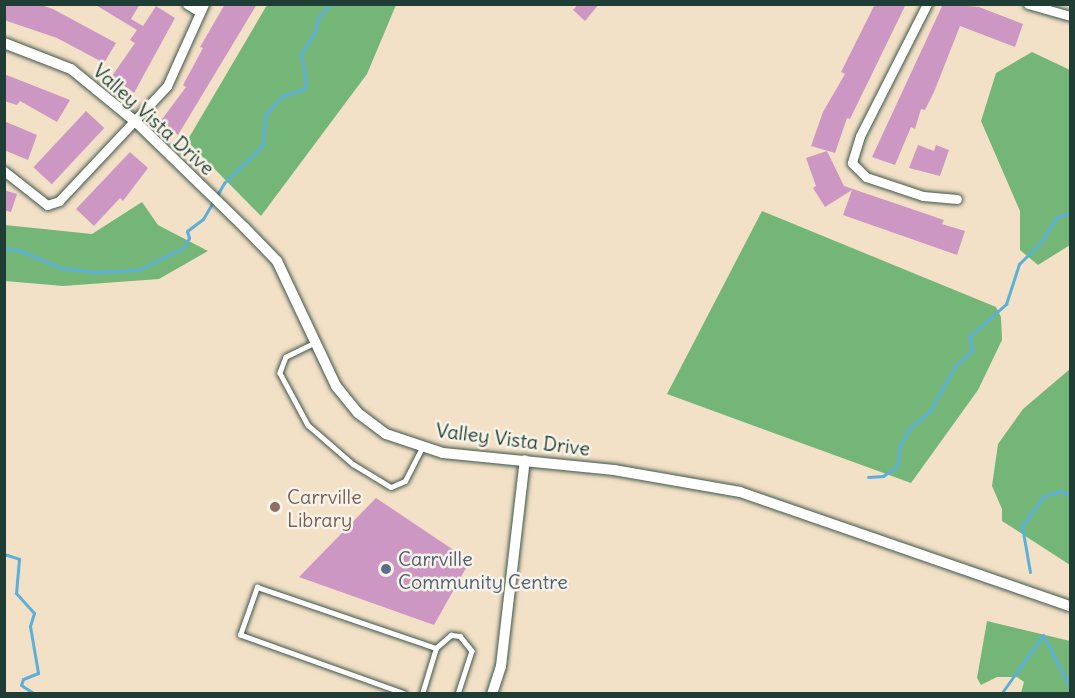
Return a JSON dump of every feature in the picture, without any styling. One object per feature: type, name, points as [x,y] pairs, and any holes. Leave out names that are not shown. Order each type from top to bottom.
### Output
[{"type":"street","points":[[4,171],[47,205],[59,201],[136,122],[167,86],[202,8],[187,4]]},
{"type":"street","points":[[927,4],[860,136],[852,162],[866,177],[923,196],[957,199]]},
{"type":"street","points":[[1028,4],[1071,16]]},
{"type":"street","name":"Valley Vista Drive","points":[[4,43],[71,69],[136,122],[244,227],[277,261],[336,386],[358,413],[386,434],[443,453],[614,470],[740,492],[1071,606]]},
{"type":"street","points":[[492,693],[501,666],[525,460]]},
{"type":"lane","points":[[315,343],[286,357],[280,373],[308,425],[353,464],[391,487],[405,481],[423,446]]},
{"type":"lane","points":[[405,693],[240,635],[257,587],[436,648]]},
{"type":"lane","points":[[422,693],[436,648],[451,635],[460,636],[472,651],[458,693]]},
{"type":"green space","points":[[267,5],[396,5],[367,74],[261,216],[187,141]]},
{"type":"green space","points":[[1032,52],[1070,70],[1070,245],[1038,265],[1020,250],[1020,211],[981,121],[996,73]]},
{"type":"green space","points":[[142,202],[158,225],[208,251],[159,279],[63,286],[5,281],[5,225],[92,234]]},
{"type":"green space","points":[[762,211],[996,307],[1001,317],[1002,340],[978,390],[911,483],[667,394]]},
{"type":"green space","points":[[1070,369],[1070,565],[1002,521],[1002,509],[992,486],[998,444],[1023,409]]},
{"type":"green space","points":[[987,621],[1070,641],[1070,693],[1021,693],[1024,682],[1017,677],[997,677],[981,685],[977,678]]},
{"type":"building","points":[[4,4],[38,4],[53,9],[116,43],[104,63],[57,38],[4,20]]},
{"type":"building","points":[[94,4],[140,4],[131,19],[143,26],[156,6],[175,18],[134,93],[112,76],[135,43],[130,40],[137,30]]},
{"type":"building","points":[[225,4],[257,4],[178,135],[160,122],[186,87],[183,85],[203,48],[200,47]]},
{"type":"building","points":[[578,4],[599,4],[585,21],[573,10]]},
{"type":"building","points":[[875,4],[906,4],[850,119],[847,118],[835,153],[811,146],[823,112],[845,74],[841,72]]},
{"type":"building","points":[[943,4],[979,7],[1023,24],[1015,47],[960,26],[934,92],[925,110],[921,109],[915,129],[911,127],[895,165],[872,157]]},
{"type":"building","points":[[4,74],[70,100],[57,122],[20,101],[17,105],[4,101]]},
{"type":"building","points":[[86,111],[104,128],[52,184],[33,167]]},
{"type":"building","points":[[4,121],[37,135],[28,160],[4,150]]},
{"type":"building","points":[[918,145],[934,151],[936,145],[949,150],[940,176],[909,168]]},
{"type":"building","points":[[827,151],[844,186],[944,220],[942,224],[965,231],[957,255],[843,215],[852,190],[825,207],[813,188],[816,186],[806,158]]},
{"type":"building","points":[[130,152],[148,168],[123,201],[120,198],[94,226],[76,209]]},
{"type":"building","points":[[4,190],[17,194],[11,212],[4,210]]},
{"type":"building","name":"Carrville Community Centre","points":[[376,498],[470,561],[434,625],[299,577]]},
{"type":"waterway","points":[[4,249],[16,249],[62,268],[94,272],[138,270],[183,248],[189,238],[187,231],[203,219],[224,183],[263,145],[265,115],[282,96],[304,89],[306,84],[301,53],[314,34],[319,16],[331,4]]},
{"type":"waterway","points":[[868,477],[883,476],[897,466],[900,445],[911,427],[929,412],[955,366],[973,350],[969,337],[1006,304],[1019,264],[1040,243],[1056,218],[1070,212]]},
{"type":"waterway","points":[[1030,572],[1022,526],[1044,496],[1061,491],[1070,495]]},
{"type":"waterway","points":[[4,554],[19,559],[16,593],[34,613],[30,626],[38,673],[23,679],[21,685],[35,694]]},
{"type":"waterway","points":[[1043,635],[1070,687]]},
{"type":"waterway","points":[[1001,694],[1043,635]]},
{"type":"place","name":"Carrville Library","points":[[275,507]]},
{"type":"place","name":"Carrville Community Centre","points":[[386,569]]}]
